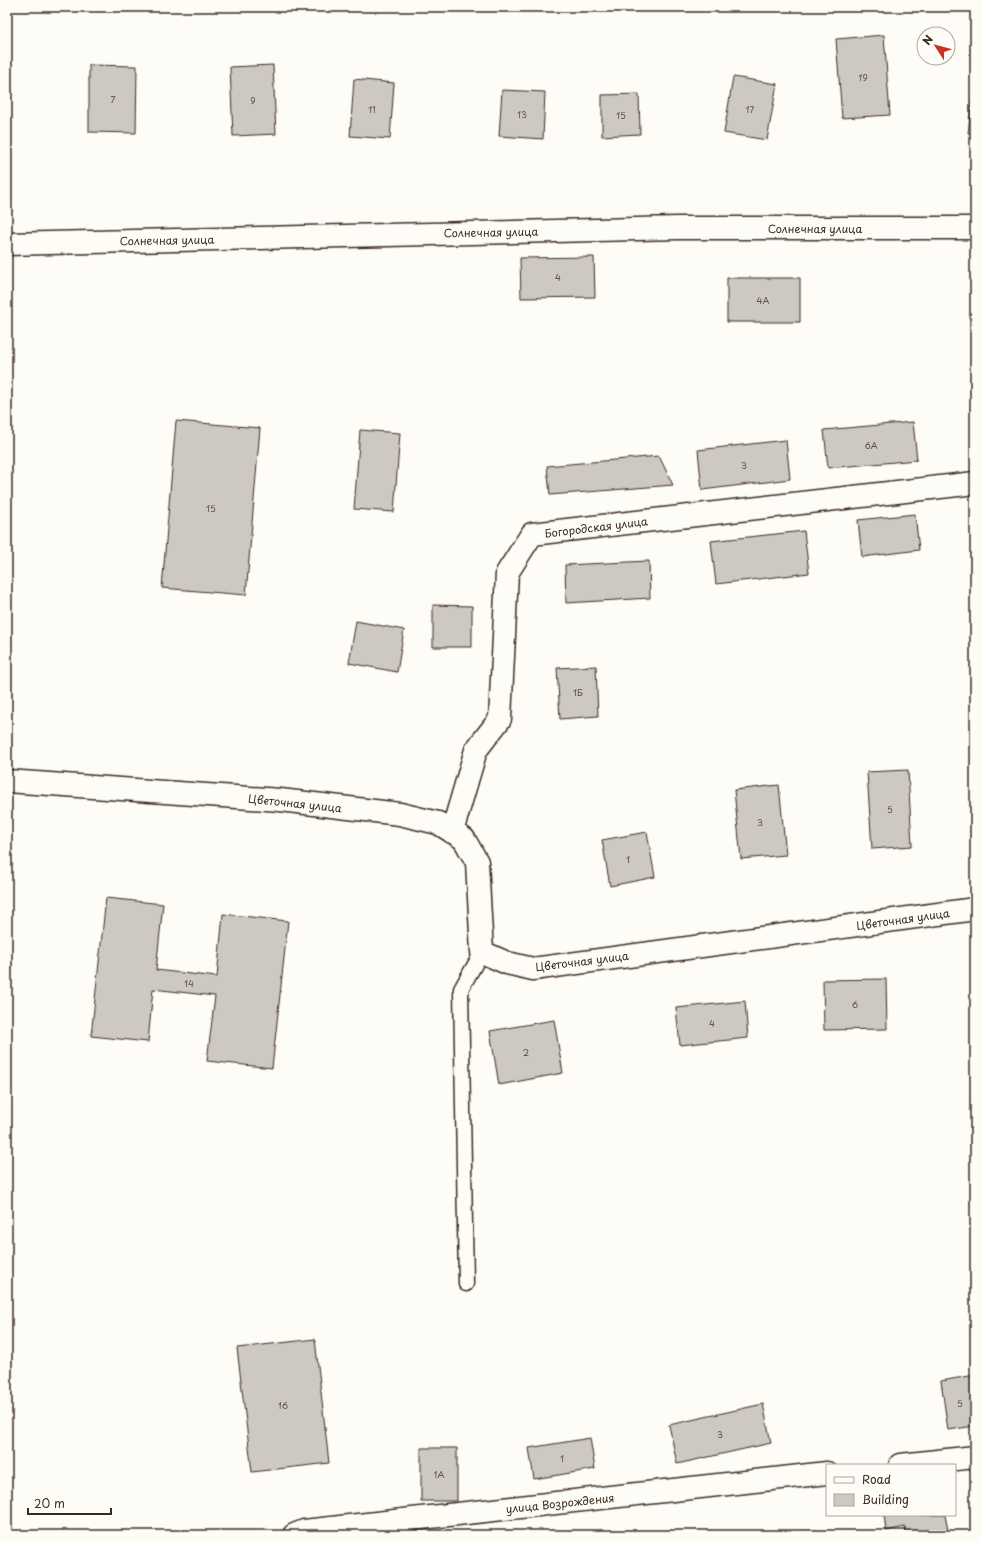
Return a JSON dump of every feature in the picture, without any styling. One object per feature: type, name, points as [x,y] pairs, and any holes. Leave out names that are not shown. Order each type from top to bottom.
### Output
[{"type":"street","name":"Солнечная улица","points":[[7,244],[678,228],[975,228]]},
{"type":"street","name":"Богородская улица","points":[[452,832],[476,750],[500,719],[507,573],[532,534],[975,482]]},
{"type":"street","name":"Цветочная улица","points":[[7,781],[148,790],[295,802],[400,814],[438,823],[464,839],[477,862],[482,952],[507,964],[533,968],[975,909]]},
{"type":"street","points":[[909,1464],[975,1457]]},
{"type":"street","name":"улица Возрождения","points":[[294,1535],[304,1531],[826,1473]]},
{"type":"lane","points":[[466,1284],[461,989],[482,952]]},
{"type":"building","points":[[884,35],[890,115],[842,118],[836,39]]},
{"type":"building","points":[[89,65],[137,66],[136,133],[89,132]]},
{"type":"building","points":[[273,65],[276,134],[233,136],[230,67]]},
{"type":"building","points":[[733,77],[777,84],[767,140],[724,133]]},
{"type":"building","points":[[354,79],[394,83],[390,139],[350,136]]},
{"type":"building","points":[[975,83],[975,134],[968,133]]},
{"type":"building","points":[[502,90],[545,92],[543,139],[499,136]]},
{"type":"building","points":[[639,94],[640,134],[602,136],[602,95]]},
{"type":"building","points":[[594,257],[595,297],[521,298],[520,258]]},
{"type":"building","points":[[727,278],[800,278],[800,322],[727,322]]},
{"type":"building","points":[[176,421],[260,428],[246,595],[162,588]]},
{"type":"building","points":[[913,422],[917,460],[828,468],[824,430]]},
{"type":"building","points":[[360,430],[400,433],[394,512],[354,509]]},
{"type":"building","points":[[786,440],[790,479],[702,490],[698,450]]},
{"type":"building","points":[[659,456],[673,485],[550,495],[547,466]]},
{"type":"building","points":[[915,514],[919,550],[862,557],[858,520]]},
{"type":"building","points":[[804,531],[809,573],[716,584],[711,541]]},
{"type":"building","points":[[649,561],[650,598],[566,603],[565,565]]},
{"type":"building","points":[[433,605],[472,606],[472,647],[433,647]]},
{"type":"building","points":[[356,621],[404,630],[397,672],[349,663]]},
{"type":"building","points":[[596,666],[598,716],[560,719],[557,668]]},
{"type":"building","points":[[908,770],[912,846],[872,849],[867,772]]},
{"type":"building","points":[[779,785],[786,855],[741,859],[734,790]]},
{"type":"building","points":[[647,832],[655,877],[610,886],[602,840]]},
{"type":"building","points":[[106,898],[163,904],[156,970],[217,977],[223,914],[288,921],[272,1068],[207,1061],[215,996],[153,989],[148,1042],[91,1036]]},
{"type":"building","points":[[886,979],[887,1029],[824,1030],[823,980]]},
{"type":"building","points":[[745,1001],[748,1038],[680,1045],[676,1008]]},
{"type":"building","points":[[554,1020],[563,1073],[499,1085],[490,1031]]},
{"type":"building","points":[[315,1339],[329,1463],[252,1472],[237,1348]]},
{"type":"building","points":[[975,1375],[975,1426],[948,1430],[941,1381]]},
{"type":"building","points":[[763,1404],[771,1443],[677,1464],[669,1425]]},
{"type":"building","points":[[590,1438],[595,1469],[534,1479],[529,1448]]},
{"type":"building","points":[[421,1448],[457,1448],[457,1501],[421,1501]]},
{"type":"building","points":[[884,1516],[945,1516],[949,1535],[906,1535],[905,1527],[886,1531]]},
{"type":"building","points":[[817,1530],[819,1535],[769,1535]]}]
